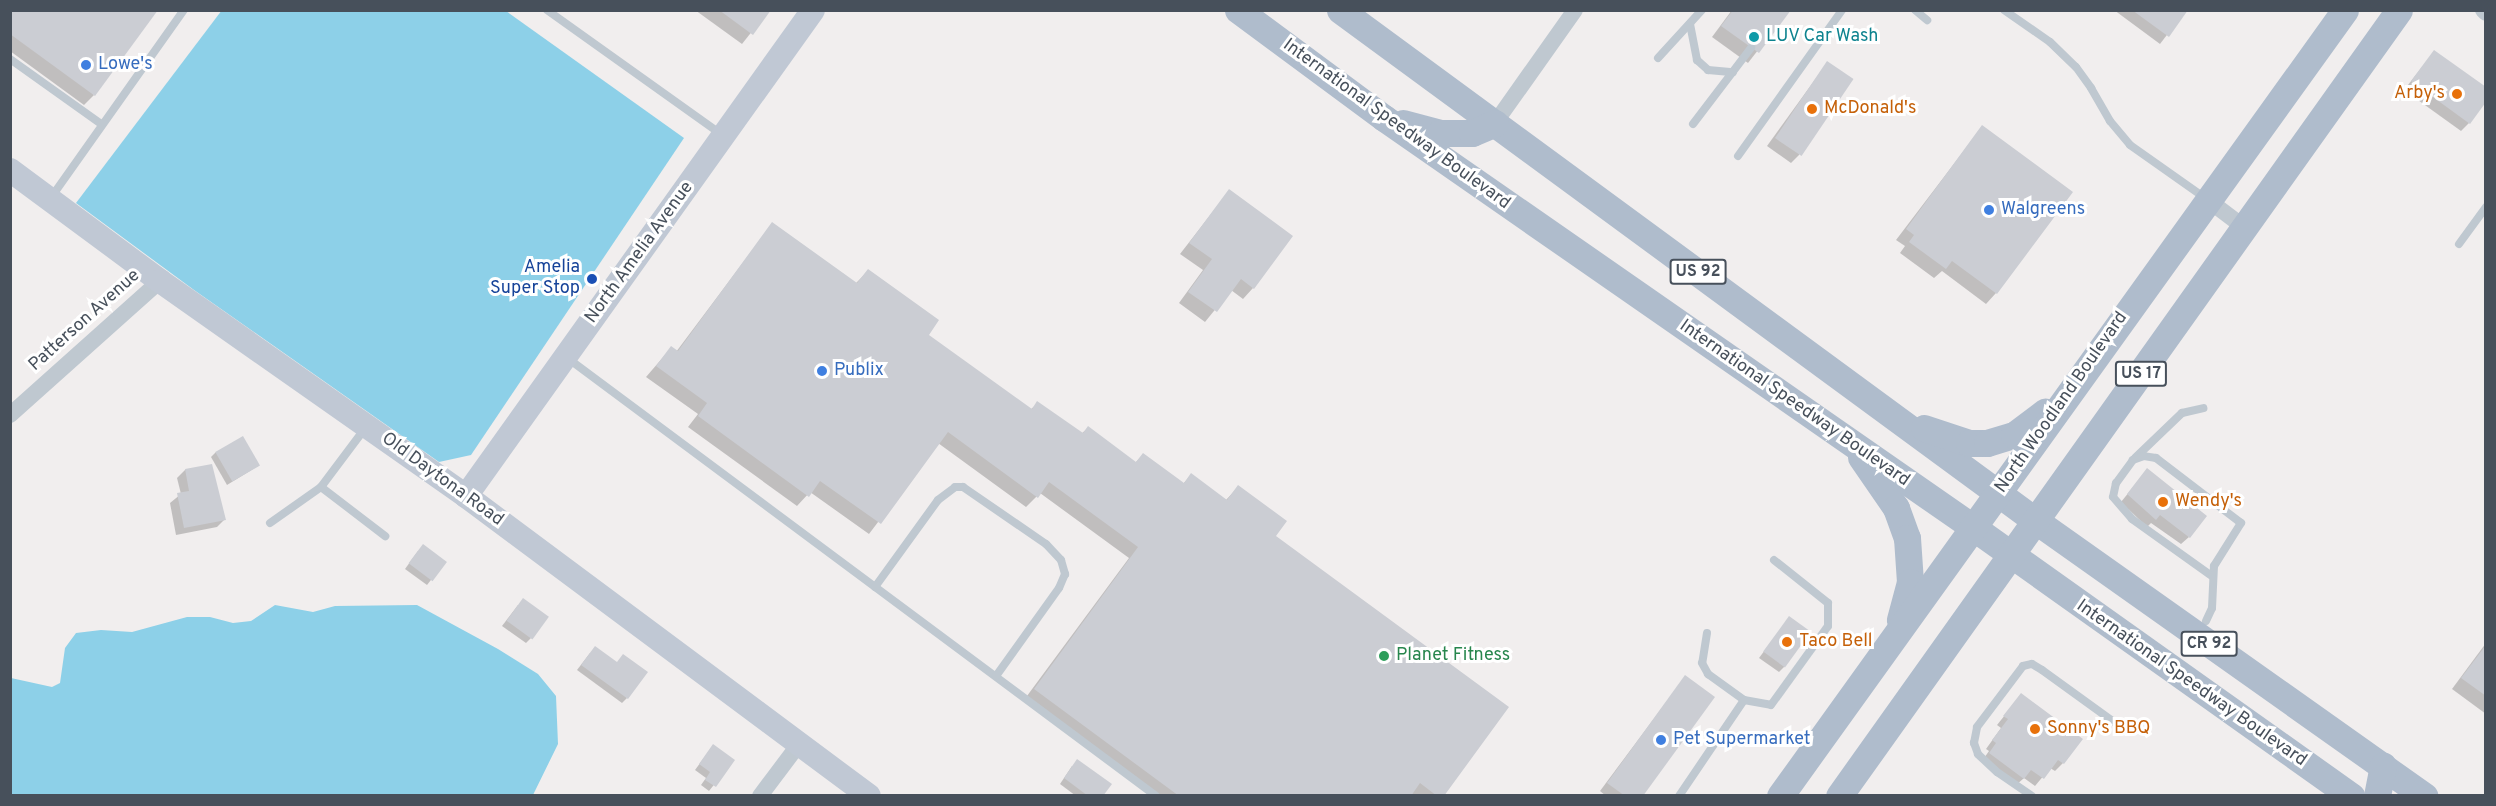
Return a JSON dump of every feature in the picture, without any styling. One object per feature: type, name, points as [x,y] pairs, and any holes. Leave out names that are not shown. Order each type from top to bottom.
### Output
[{"type":"main road","name":"International Speedway Boulevard","points":[[1238,10],[1384,118],[1974,528],[2011,557],[2351,795]]},
{"type":"main road","name":"US 92","points":[[1340,10],[1901,420],[1969,443],[1987,443],[2014,435],[2063,399]]},
{"type":"main road","name":"North Woodland Boulevard","points":[[1780,795],[2345,10]]},
{"type":"main road","name":"US 17","points":[[1839,795],[2011,557],[2399,10]]},
{"type":"main road","points":[[1384,118],[1440,133],[1472,133],[1495,123]]},
{"type":"main road","name":"CR 92","points":[[1901,420],[2036,521],[2200,628],[2424,795]]},
{"type":"main road","points":[[1852,444],[1896,508],[1907,538],[1910,582],[1896,635]]},
{"type":"main road","points":[[2169,668],[2200,628]]},
{"type":"main road","points":[[2377,795],[2383,766]]},
{"type":"street","name":"North Amelia Avenue","points":[[466,496],[813,10]]},
{"type":"street","points":[[1495,123],[1575,10]]},
{"type":"street","name":"Old Daytona Road","points":[[10,170],[159,281],[466,496],[869,795]]},
{"type":"street","points":[[2208,200],[2245,228]]},
{"type":"street","name":"Patterson Avenue","points":[[10,415],[159,281]]},
{"type":"street","points":[[760,795],[799,744]]},
{"type":"lane","points":[[50,199],[184,10]]},
{"type":"lane","points":[[547,10],[723,136]]},
{"type":"lane","points":[[1658,58],[1702,10]]},
{"type":"lane","points":[[1738,156],[1842,10]]},
{"type":"lane","points":[[1915,10],[1928,20]]},
{"type":"lane","points":[[2004,10],[2050,42],[2076,67],[2110,121],[2130,144],[2208,200]]},
{"type":"lane","points":[[1690,24],[1697,60],[1708,70],[1733,72]]},
{"type":"lane","points":[[1693,124],[1751,48]]},
{"type":"lane","points":[[10,59],[101,124]]},
{"type":"lane","points":[[2458,244],[2486,207]]},
{"type":"lane","points":[[566,357],[1156,795]]},
{"type":"lane","points":[[2203,408],[2181,413],[2133,460],[2116,483],[2113,497],[2132,519],[2212,576]]},
{"type":"lane","points":[[270,523],[321,487],[367,426]]},
{"type":"lane","points":[[2133,460],[2144,456],[2156,458],[2241,523],[2214,566],[2213,597],[2200,628]]},
{"type":"lane","points":[[321,487],[385,536]]},
{"type":"lane","points":[[875,587],[938,500],[956,487],[963,487],[1046,544],[1061,560],[1065,574],[1059,588],[996,676]]},
{"type":"lane","points":[[1707,633],[1702,657],[1708,674],[1744,700],[1771,705],[1828,626],[1828,603],[1774,560]]},
{"type":"lane","points":[[2032,795],[1997,772],[1978,754],[1974,743],[1977,727],[2023,666],[2032,664],[2042,670],[2125,730]]},
{"type":"lane","points":[[1679,795],[1744,700]]},
{"type":"water","points":[[222,10],[506,11],[684,138],[471,455],[439,462],[194,290],[76,203]]},
{"type":"water","points":[[275,605],[313,612],[335,606],[417,605],[498,649],[538,674],[556,696],[558,744],[533,795],[11,795],[11,678],[52,687],[60,683],[65,648],[76,633],[101,630],[132,632],[187,617],[210,617],[233,623],[251,621]]},
{"type":"building","name":"Lowe's","points":[[10,10],[158,10],[95,96],[10,34]]},
{"type":"building","points":[[719,10],[771,10],[753,35]]},
{"type":"building","name":"LUV Car Wash","points":[[1733,10],[1791,10],[1759,53],[1721,26]]},
{"type":"building","points":[[2132,10],[2188,10],[2169,37]]},
{"type":"building","name":"Arby's","points":[[2434,50],[2486,87],[2486,102],[2470,124],[2411,81]]},
{"type":"building","points":[[1827,61],[1854,79],[1802,156],[1775,138]]},
{"type":"building","name":"Walgreens","points":[[1982,125],[2073,192],[1997,294],[1952,261],[1946,269],[1909,242],[1914,235],[1906,229]]},
{"type":"building","points":[[1229,189],[1293,236],[1254,289],[1241,279],[1217,312],[1188,292],[1212,259],[1189,243]]},
{"type":"building","points":[[772,222],[857,283],[868,269],[939,320],[929,335],[1032,409],[1037,401],[1083,433],[1088,426],[1136,462],[1143,453],[1184,483],[1191,473],[1227,500],[1238,485],[1287,521],[1276,536],[1509,707],[1444,796],[1437,796],[1420,783],[1411,796],[1179,796],[1034,689],[1138,547],[1049,482],[1038,498],[948,432],[881,524],[820,481],[809,497],[698,416],[707,403],[656,366],[671,346],[678,351]]},
{"type":"building","points":[[243,436],[260,465],[232,481],[215,452]]},
{"type":"building","points":[[212,464],[226,520],[184,528],[177,493],[189,491],[185,469]]},
{"type":"building","name":"Wendy's","points":[[2147,468],[2207,516],[2190,538],[2160,515],[2156,520],[2127,494]]},
{"type":"building","points":[[423,544],[447,562],[433,581],[409,563]]},
{"type":"building","points":[[523,598],[549,617],[532,639],[507,621]]},
{"type":"building","name":"Taco Bell","points":[[1789,616],[1811,632],[1785,667],[1763,652]]},
{"type":"building","points":[[2486,645],[2486,696],[2461,678]]},
{"type":"building","points":[[595,646],[617,662],[623,654],[648,672],[628,699],[581,665]]},
{"type":"building","name":"Pet Supermarket","points":[[1685,675],[1715,697],[1643,796],[1625,796],[1607,783]]},
{"type":"building","name":"Sonny's BBQ","points":[[2021,693],[2083,739],[2064,764],[2058,760],[2044,779],[2031,770],[2024,779],[1989,753],[1996,743],[1992,740],[2008,719],[2003,716]]},
{"type":"building","points":[[713,744],[735,760],[716,787],[705,780],[710,772],[699,764]]},
{"type":"building","points":[[1077,759],[1112,784],[1103,796],[1088,796],[1064,778]]},
{"type":"place","name":"LUV Car Wash","points":[[1754,37]]},
{"type":"place","name":"Lowe's","points":[[86,65]]},
{"type":"place","name":"Arby's","points":[[2457,94]]},
{"type":"place","name":"McDonald's","points":[[1812,109]]},
{"type":"place","name":"Walgreens","points":[[1989,210]]},
{"type":"place","name":"Amelia Super Stop","points":[[592,279]]},
{"type":"place","name":"Publix","points":[[822,371]]},
{"type":"place","name":"Wendy's","points":[[2163,502]]},
{"type":"place","name":"Taco Bell","points":[[1787,642]]},
{"type":"place","name":"Planet Fitness","points":[[1384,656]]},
{"type":"place","name":"Sonny's BBQ","points":[[2035,729]]},
{"type":"place","name":"Pet Supermarket","points":[[1661,740]]}]
